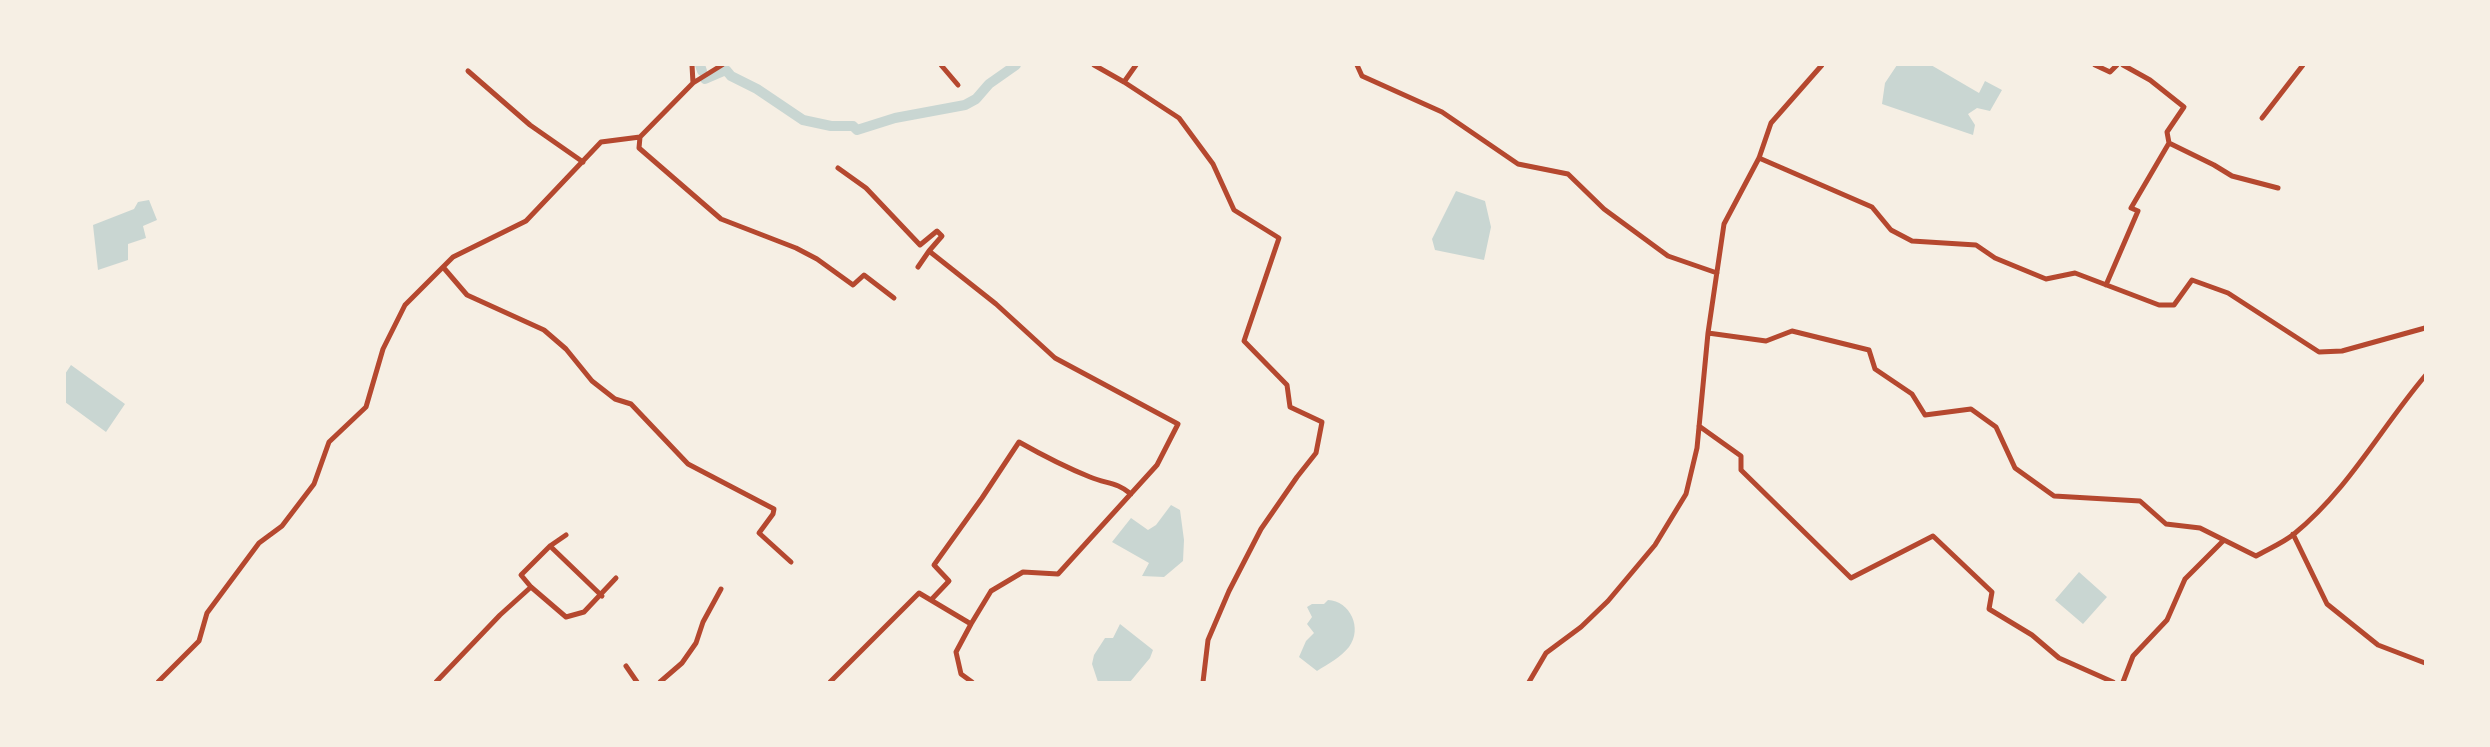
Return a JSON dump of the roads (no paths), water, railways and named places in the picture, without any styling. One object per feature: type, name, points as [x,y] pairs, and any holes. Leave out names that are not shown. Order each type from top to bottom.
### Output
[{"type":"street","points":[[692,65],[694,83]]},
{"type":"street","points":[[158,682],[199,641],[207,613],[259,543],[282,526],[314,484],[329,442],[366,407],[383,349],[405,305],[453,257],[526,221],[601,142],[640,137],[694,83],[722,65]]},
{"type":"street","points":[[940,65],[958,85]]},
{"type":"street","points":[[1094,65],[1179,118],[1213,164],[1234,210],[1279,238],[1244,341],[1286,385],[1290,407],[1322,422],[1316,453],[1261,529],[1229,591],[1208,640],[1203,682]]},
{"type":"street","points":[[1124,82],[1136,65]]},
{"type":"street","points":[[1357,65],[1362,76],[1442,112],[1518,164],[1568,174],[1605,209],[1668,256],[1717,273]]},
{"type":"street","points":[[1529,682],[1546,653],[1581,627],[1608,601],[1655,545],[1686,494],[1697,448],[1708,333],[1724,224],[1759,158],[1772,123],[1822,65]]},
{"type":"street","points":[[2095,65],[2110,72],[2117,65]]},
{"type":"street","points":[[2106,285],[2138,211],[2131,208],[2169,143],[2167,132],[2184,107],[2150,80],[2123,65]]},
{"type":"street","points":[[2262,118],[2303,65]]},
{"type":"street","points":[[468,71],[530,125],[583,162]]},
{"type":"street","points":[[640,137],[639,148],[721,219],[796,248],[817,259],[853,285],[864,275],[894,298]]},
{"type":"street","points":[[2169,143],[2214,164],[2231,176],[2277,188]]},
{"type":"street","points":[[1759,158],[1872,207],[1891,230],[1912,241],[1976,245],[1995,258],[2046,279],[2075,273],[2159,305],[2174,305],[2192,280],[2228,293],[2319,352],[2342,351],[2425,328]]},
{"type":"street","points":[[838,169],[866,188],[920,246],[937,231],[942,236],[918,267]]},
{"type":"street","points":[[929,251],[996,304],[1055,358],[1178,424],[1157,466],[1058,574],[1023,572],[991,591],[956,652],[961,674],[972,682]]},
{"type":"street","points":[[443,267],[467,295],[544,330],[566,349],[592,381],[615,399],[631,404],[688,464],[774,509],[759,533],[791,562]]},
{"type":"street","points":[[1708,333],[1766,341],[1792,331],[1869,350],[1875,369],[1912,394],[1925,415],[1971,410],[1996,427],[2015,468],[2054,496],[2140,501],[2166,524],[2200,528],[2256,556],[2293,534],[2346,482],[2403,401],[2425,376]]},
{"type":"street","points":[[1699,426],[1741,456],[1741,470],[1851,578],[1933,536],[1992,592],[1989,609],[2032,635],[2059,658],[2113,682]]},
{"type":"street","points":[[931,600],[949,580],[934,565],[1019,442],[1056,463],[1094,479],[1120,485],[1131,494]]},
{"type":"street","points":[[2293,534],[2326,604],[2378,645],[2425,663]]},
{"type":"street","points":[[566,535],[550,546],[521,575],[531,587],[566,617],[584,612],[616,579]]},
{"type":"street","points":[[2123,682],[2133,656],[2167,621],[2185,579],[2224,540]]},
{"type":"street","points":[[550,546],[602,596]]},
{"type":"street","points":[[436,682],[499,615],[531,587]]},
{"type":"street","points":[[660,682],[681,663],[696,643],[703,622],[722,589]]},
{"type":"street","points":[[830,682],[919,593],[971,624]]},
{"type":"street","points":[[626,666],[637,682]]},
{"type":"waterway","points":[[700,65],[702,71]]},
{"type":"waterway","points":[[705,79],[726,70],[731,76],[757,89],[803,120],[831,126],[853,126],[857,130],[895,118],[965,105],[1016,65]]}]
